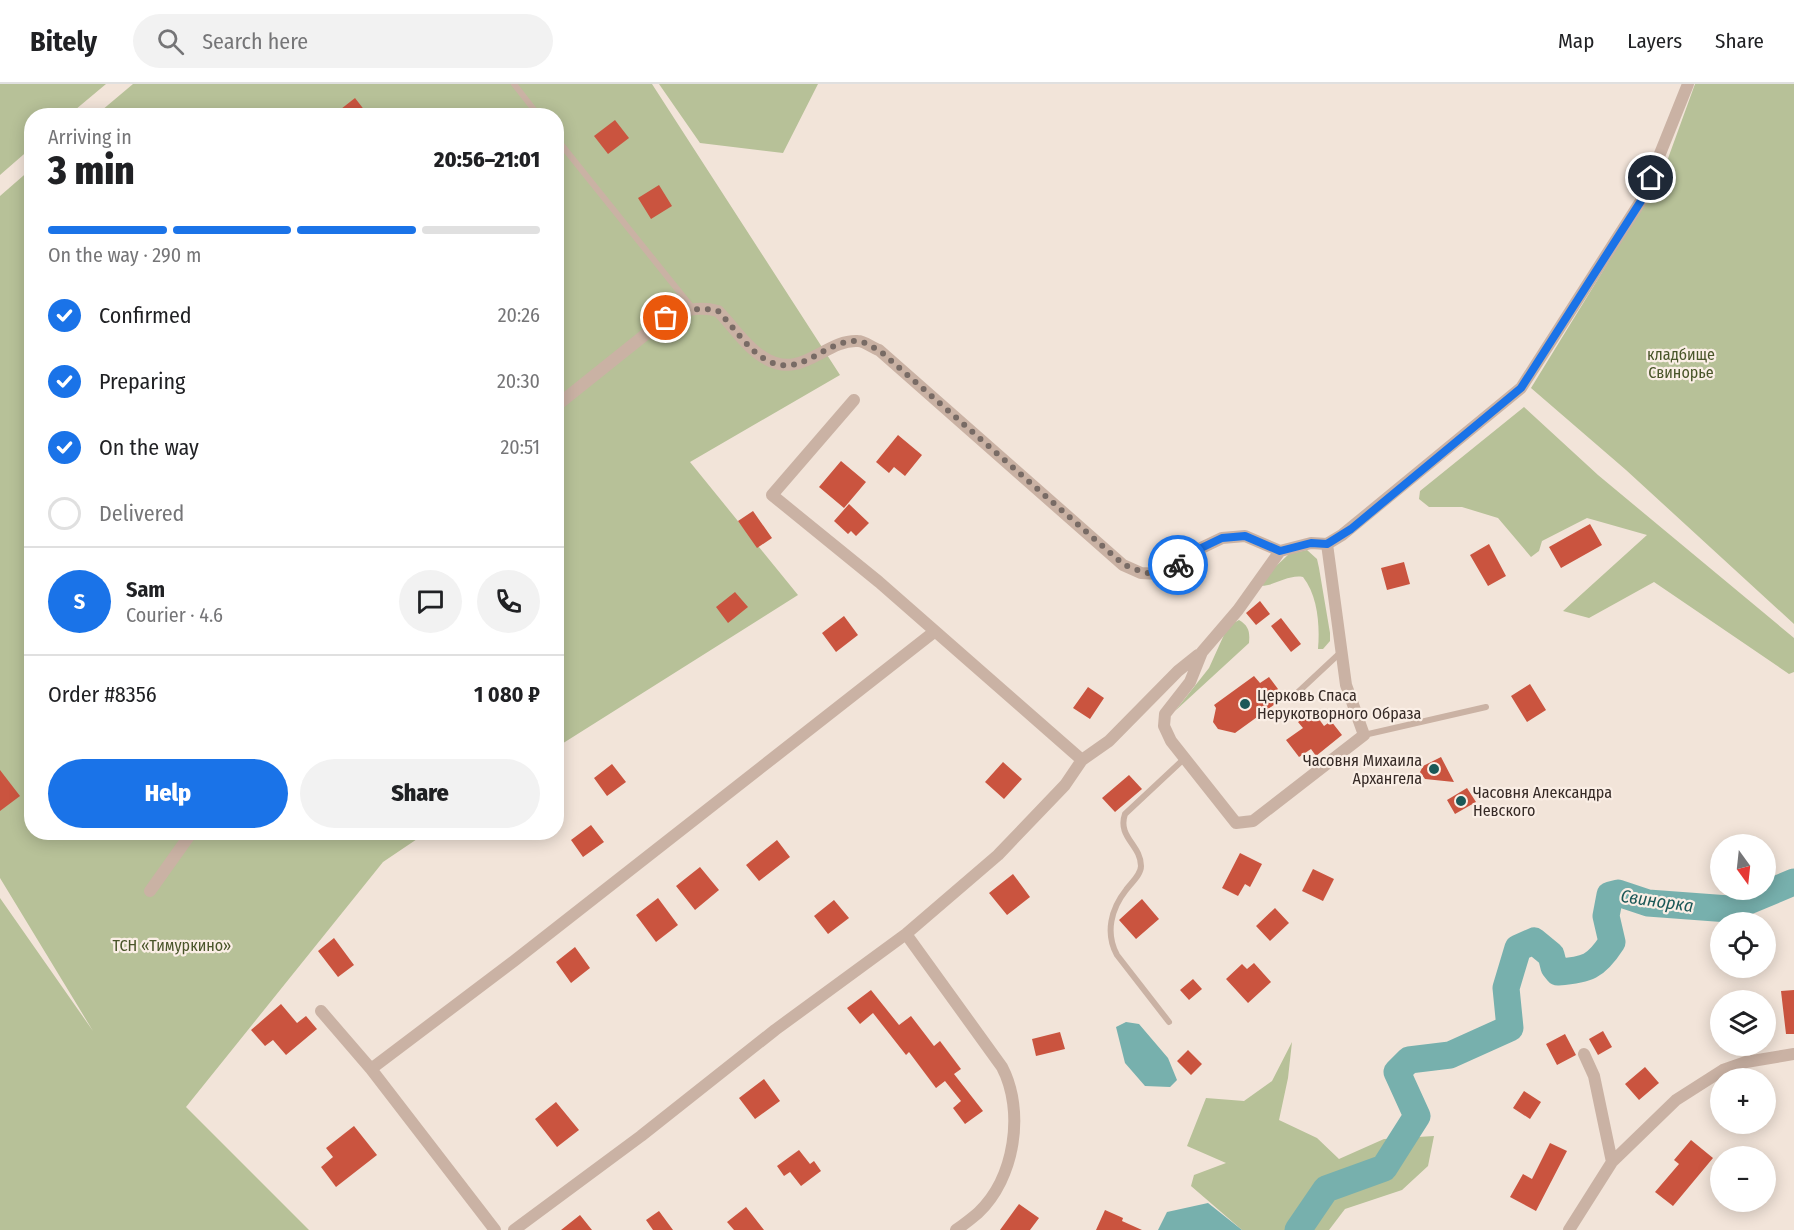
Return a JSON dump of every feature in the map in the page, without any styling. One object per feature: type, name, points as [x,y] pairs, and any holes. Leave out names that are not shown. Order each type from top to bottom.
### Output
[{"type":"street","points":[[564,400],[666,318],[684,310],[718,311],[761,357],[776,364],[795,366],[839,346],[858,341],[879,350],[1123,564],[1141,573],[1159,574],[1173,570],[1197,550],[1222,538],[1245,536],[1280,551],[1311,543],[1327,544],[1351,529],[1521,388],[1641,201],[1688,84]]},
{"type":"street","points":[[854,400],[772,495],[879,582],[1082,760]]},
{"type":"street","points":[[1202,652],[1190,682],[1165,714],[1163,720],[1166,732],[1187,757],[1228,817],[1236,824],[1253,821],[1364,735],[1346,685],[1327,544]]},
{"type":"street","points":[[514,1230],[641,1136],[775,1030],[906,934],[998,855],[1065,785],[1082,760],[1109,741],[1178,671],[1202,652],[1238,610],[1280,551]]},
{"type":"street","points":[[371,1069],[514,962],[934,632]]},
{"type":"street","points":[[150,891],[186,840]]},
{"type":"street","points":[[906,934],[1002,1067],[1011,1084],[1015,1101],[1011,1150],[998,1184],[979,1213],[956,1230]]},
{"type":"street","points":[[321,1011],[371,1069],[495,1230]]},
{"type":"street","points":[[1584,1054],[1594,1076],[1612,1162]]},
{"type":"street","points":[[1569,1230],[1612,1162],[1676,1100],[1707,1079],[1746,1062],[1794,1054]]},
{"type":"lane","points":[[514,84],[533,108]]},
{"type":"lane","points":[[564,148],[694,309]]},
{"type":"lane","points":[[1296,694],[1341,652]]},
{"type":"lane","points":[[1364,735],[1486,706]]},
{"type":"lane","points":[[1168,1022],[1117,955],[1110,938],[1110,929],[1115,909],[1138,875],[1141,866],[1138,855],[1124,833],[1125,814],[1187,757]]},
{"type":"green space","points":[[0,84],[106,84],[77,108],[24,108],[24,154],[0,175]]},
{"type":"green space","points":[[133,84],[652,84],[840,375],[690,462],[798,595],[564,743],[564,108],[104,108]]},
{"type":"green space","points":[[659,84],[818,84],[783,153],[700,143]]},
{"type":"green space","name":"кладбище Свинорье","points":[[1695,84],[1794,84],[1794,624],[1626,470],[1531,388],[1662,175]]},
{"type":"green space","name":"ТСН «Тимуркино»","points":[[24,175],[24,840],[416,840],[383,862],[186,1107],[309,1230],[0,1230],[0,898],[93,1031],[0,878],[0,196]]},
{"type":"green space","points":[[1524,407],[1598,475],[1794,638],[1794,672],[1789,674],[1654,582],[1589,618],[1563,611],[1647,535],[1587,518],[1542,541],[1539,551],[1531,557],[1498,518],[1462,507],[1429,507],[1419,499],[1420,491]]},
{"type":"green space","points":[[1307,550],[1317,559],[1330,633],[1330,641],[1323,649],[1318,649],[1319,631],[1315,602],[1303,577],[1268,585],[1256,585],[1289,554]]},
{"type":"green space","points":[[1239,620],[1248,630],[1249,643],[1175,711],[1209,668],[1228,626]]},
{"type":"green space","points":[[1292,1042],[1288,1078],[1279,1120],[1317,1138],[1339,1159],[1384,1139],[1434,1136],[1428,1166],[1402,1190],[1345,1209],[1329,1230],[1242,1230],[1191,1186],[1194,1175],[1226,1163],[1187,1146],[1206,1098],[1244,1101],[1272,1081]]},
{"type":"water","points":[[1126,1022],[1139,1024],[1168,1058],[1177,1080],[1170,1087],[1145,1086],[1125,1063],[1116,1027]]},
{"type":"water","points":[[1208,1203],[1242,1230],[1158,1230],[1167,1212]]},
{"type":"building","points":[[355,98],[363,108],[342,108]]},
{"type":"building","points":[[615,120],[629,138],[608,154],[594,136]]},
{"type":"building","points":[[659,185],[672,206],[651,219],[638,198]]},
{"type":"building","points":[[898,435],[922,455],[905,476],[894,467],[889,473],[876,462]]},
{"type":"building","points":[[841,461],[866,482],[844,508],[819,487]]},
{"type":"building","points":[[849,504],[869,523],[856,536],[851,531],[848,534],[834,521]]},
{"type":"building","points":[[753,511],[772,538],[757,548],[738,521]]},
{"type":"building","points":[[1590,524],[1602,545],[1561,568],[1549,547]]},
{"type":"building","points":[[1489,544],[1506,576],[1488,586],[1470,555]]},
{"type":"building","points":[[1404,562],[1410,584],[1387,590],[1381,568]]},
{"type":"building","points":[[735,592],[748,607],[728,623],[716,607]]},
{"type":"building","points":[[1260,601],[1270,614],[1256,625],[1246,613]]},
{"type":"building","points":[[844,616],[858,635],[836,652],[822,633]]},
{"type":"building","points":[[1281,618],[1301,644],[1291,652],[1271,626]]},
{"type":"building","name":"Церковь Спаса Нерукотворного Образа","points":[[1254,676],[1260,683],[1269,677],[1278,689],[1269,696],[1275,704],[1235,733],[1218,729],[1213,722],[1216,708],[1214,705]]},
{"type":"building","points":[[1530,684],[1546,710],[1527,722],[1511,696]]},
{"type":"building","points":[[1088,687],[1104,698],[1090,719],[1073,708]]},
{"type":"building","points":[[1313,711],[1324,726],[1331,721],[1342,735],[1316,756],[1311,749],[1299,757],[1286,740],[1303,728],[1298,722]]},
{"type":"building","name":"Часовня Михаила Архангела","points":[[1441,757],[1454,782],[1425,779],[1420,772],[1423,766]]},
{"type":"building","points":[[1003,762],[1022,779],[1004,799],[985,782]]},
{"type":"building","points":[[612,764],[626,782],[607,796],[594,778]]},
{"type":"building","points":[[0,770],[20,796],[0,811]]},
{"type":"building","points":[[1129,775],[1142,789],[1115,812],[1102,798]]},
{"type":"building","name":"Часовня Александра Невского","points":[[1467,788],[1476,802],[1455,814],[1447,800]]},
{"type":"building","points":[[591,825],[604,842],[583,857],[571,840]]},
{"type":"building","points":[[777,840],[790,857],[759,881],[746,865]]},
{"type":"building","points":[[1240,853],[1262,864],[1250,887],[1245,884],[1238,896],[1222,888]]},
{"type":"building","points":[[700,867],[719,890],[695,910],[676,886]]},
{"type":"building","points":[[1313,869],[1334,879],[1323,901],[1302,891]]},
{"type":"building","points":[[1013,874],[1030,897],[1007,915],[989,893]]},
{"type":"building","points":[[658,898],[678,925],[656,942],[636,915]]},
{"type":"building","points":[[1142,899],[1159,919],[1136,939],[1119,920]]},
{"type":"building","points":[[834,900],[849,918],[828,934],[814,916]]},
{"type":"building","points":[[1275,908],[1289,923],[1270,941],[1256,926]]},
{"type":"building","points":[[334,938],[354,965],[338,977],[318,951]]},
{"type":"building","points":[[575,947],[590,968],[571,983],[556,962]]},
{"type":"building","points":[[1254,963],[1271,982],[1248,1003],[1226,979],[1242,964],[1247,969]]},
{"type":"building","points":[[1193,979],[1202,989],[1189,1000],[1180,990]]},
{"type":"building","points":[[871,990],[899,1025],[911,1016],[934,1046],[940,1041],[961,1069],[954,1074],[983,1111],[965,1124],[953,1108],[961,1101],[945,1081],[936,1088],[909,1052],[906,1055],[873,1013],[860,1024],[847,1008]]},
{"type":"building","points":[[1794,990],[1794,1034],[1786,1034],[1781,991]]},
{"type":"building","points":[[281,1004],[297,1023],[306,1016],[317,1029],[286,1055],[273,1040],[265,1046],[251,1030]]},
{"type":"building","points":[[1603,1031],[1612,1047],[1598,1055],[1589,1039]]},
{"type":"building","points":[[1060,1032],[1065,1049],[1036,1056],[1032,1039]]},
{"type":"building","points":[[1565,1034],[1576,1055],[1557,1065],[1546,1044]]},
{"type":"building","points":[[1188,1050],[1202,1064],[1191,1075],[1177,1061]]},
{"type":"building","points":[[1645,1067],[1659,1083],[1639,1100],[1625,1084]]},
{"type":"building","points":[[764,1079],[780,1101],[755,1119],[739,1098]]},
{"type":"building","points":[[1524,1091],[1541,1102],[1530,1119],[1513,1108]]},
{"type":"building","points":[[556,1102],[579,1130],[557,1147],[535,1119]]},
{"type":"building","points":[[354,1126],[377,1155],[336,1187],[321,1167],[333,1157],[326,1148]]},
{"type":"building","points":[[1691,1140],[1710,1156],[1710,1162],[1673,1206],[1655,1192],[1679,1164],[1674,1160]]},
{"type":"building","points":[[1550,1143],[1567,1151],[1536,1211],[1510,1197],[1523,1174],[1532,1179]]},
{"type":"building","points":[[799,1150],[810,1164],[814,1161],[821,1171],[801,1186],[790,1172],[784,1176],[777,1166]]},
{"type":"building","points":[[1019,1204],[1039,1218],[1030,1230],[1000,1230]]},
{"type":"building","points":[[746,1207],[764,1230],[734,1230],[727,1222]]},
{"type":"building","points":[[1105,1210],[1123,1218],[1122,1221],[1142,1230],[1096,1230]]},
{"type":"building","points":[[659,1211],[673,1230],[653,1230],[646,1220]]},
{"type":"building","points":[[580,1215],[592,1230],[561,1230]]},
{"type":"waterway","name":"Свинорка","points":[[1298,1230],[1326,1189],[1384,1168],[1417,1116],[1397,1072],[1409,1060],[1450,1055],[1510,1028],[1506,988],[1518,948],[1534,941],[1551,955],[1558,972],[1576,970],[1596,962],[1612,942],[1606,916],[1610,895],[1618,893],[1648,903],[1729,909],[1794,882]]},
{"type":"way so far","points":[[666,318],[684,310],[718,311],[761,357],[776,364],[795,366],[839,346],[858,341],[879,350],[1123,564],[1141,573],[1159,574],[1173,570],[1178,565]]},
{"type":"place","name":"Церковь Спаса Нерукотворного Образа","points":[[1245,704]]},
{"type":"place","name":"Часовня Михаила Архангела","points":[[1434,769]]},
{"type":"place","name":"Часовня Александра Невского","points":[[1461,801]]},
{"type":"route","points":[[1178,565],[1197,550],[1222,538],[1245,536],[1280,551],[1311,543],[1327,544],[1351,529],[1521,388],[1641,201],[1651,178]]}]
